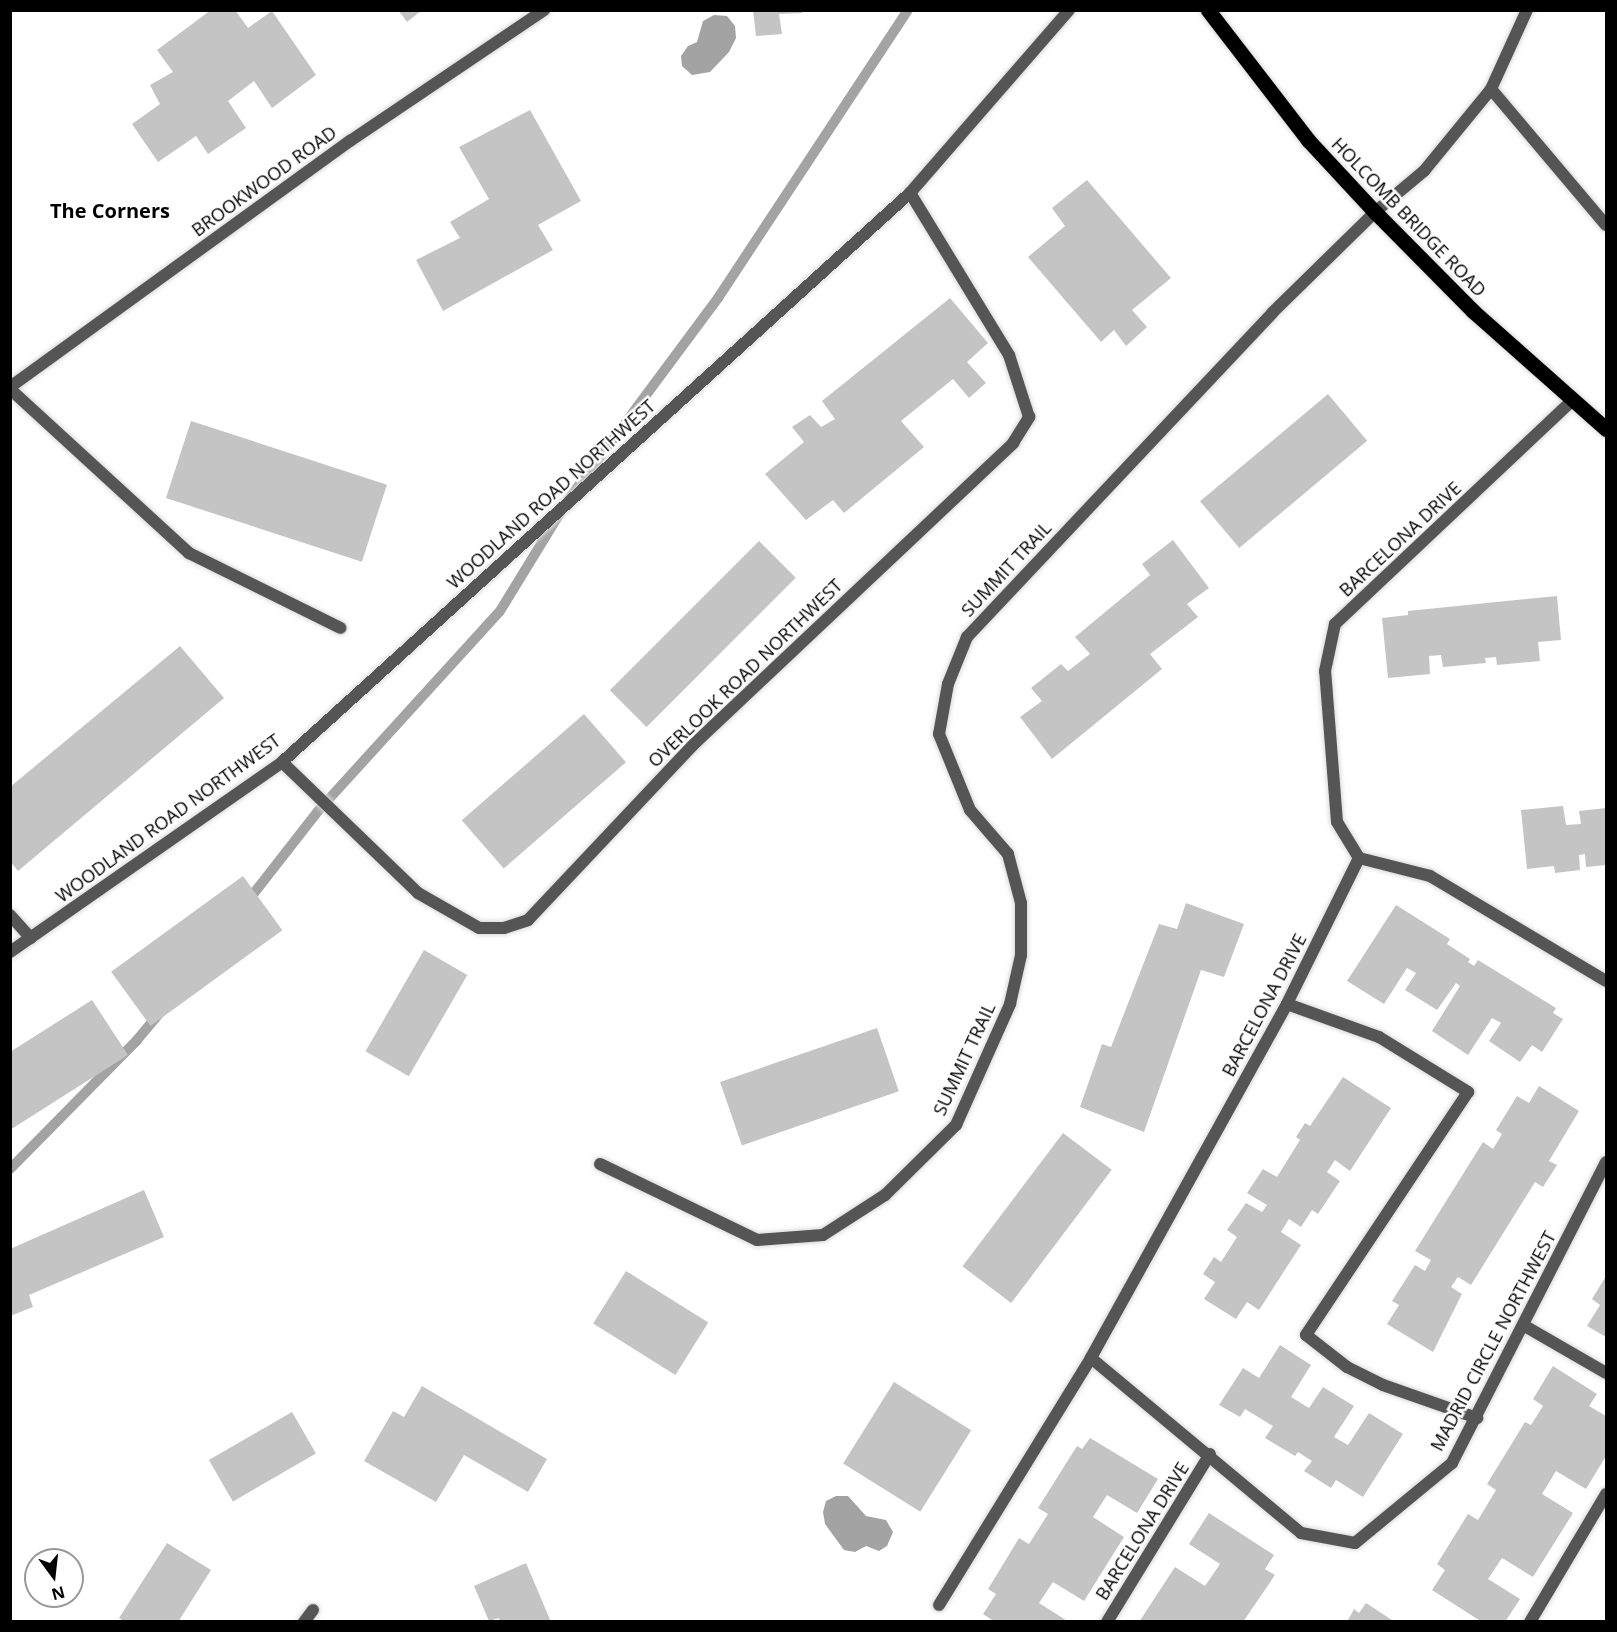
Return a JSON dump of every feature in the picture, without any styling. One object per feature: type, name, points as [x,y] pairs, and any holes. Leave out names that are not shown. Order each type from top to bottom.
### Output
[{"type":"main road","name":"HOLCOMB BRIDGE ROAD","points":[[1208,10],[1308,140],[1375,212],[1473,311],[1606,429]]},
{"type":"street","name":"BROOKWOOD ROAD","points":[[10,388],[350,141],[544,10]]},
{"type":"street","name":"WOODLAND ROAD NORTHWEST","points":[[10,952],[282,762],[910,193],[1068,10]]},
{"type":"street","name":"SUMMIT TRAIL","points":[[600,1164],[757,1240],[823,1234],[885,1195],[956,1125],[1010,1004],[1022,955],[1021,903],[1008,854],[969,810],[939,735],[948,684],[967,637],[1272,313],[1375,212],[1424,171],[1491,89],[1527,10]]},
{"type":"street","points":[[1491,89],[1606,225]]},
{"type":"street","name":"OVERLOOK ROAD NORTHWEST","points":[[282,762],[418,893],[479,928],[504,928],[528,920],[694,744],[1013,443],[1029,417],[1009,355],[910,193]]},
{"type":"street","points":[[10,388],[189,553],[341,628]]},
{"type":"street","name":"BARCELONA DRIVE","points":[[1107,1622],[1210,1454],[1091,1358],[1287,1004],[1359,858],[1337,822],[1325,671],[1335,624],[1573,400]]},
{"type":"street","points":[[1359,858],[1430,876],[1606,981]]},
{"type":"street","points":[[10,915],[31,938]]},
{"type":"street","points":[[1287,1004],[1379,1037],[1468,1092],[1306,1335],[1347,1367],[1383,1385],[1478,1418]]},
{"type":"street","name":"MADRID CIRCLE NORTHWEST","points":[[1210,1454],[1301,1533],[1355,1543],[1452,1462],[1478,1418],[1606,1162]]},
{"type":"street","points":[[1523,1324],[1606,1373]]},
{"type":"street","points":[[939,1605],[1091,1358]]},
{"type":"street","points":[[1530,1622],[1606,1494]]},
{"type":"street","points":[[304,1622],[314,1610]]},
{"type":"shaded area","points":[[714,15],[727,16],[735,26],[736,38],[729,52],[710,72],[692,75],[682,66],[681,56],[688,46],[697,42],[703,21]]},
{"type":"shaded area","points":[[836,1496],[848,1496],[866,1516],[886,1520],[893,1532],[887,1546],[879,1551],[866,1546],[855,1552],[844,1550],[825,1524],[823,1512],[826,1501]]},
{"type":"building","points":[[211,10],[235,10],[248,28],[272,11],[316,75],[272,108],[254,81],[228,101],[246,128],[208,154],[196,136],[158,162],[132,124],[160,104],[150,85],[173,72],[157,50]]},
{"type":"building","points":[[398,10],[422,10],[407,22]]},
{"type":"building","points":[[753,10],[802,10],[802,13],[779,14],[782,34],[756,36]]},
{"type":"building","points":[[530,110],[581,201],[538,225],[553,250],[443,311],[416,260],[460,238],[450,222],[489,199],[459,147]]},
{"type":"building","points":[[1087,180],[1171,278],[1132,310],[1147,327],[1126,346],[1114,330],[1101,342],[1028,257],[1065,226],[1052,208]]},
{"type":"building","points":[[950,298],[988,343],[967,362],[986,383],[969,398],[953,379],[901,421],[924,447],[844,513],[833,500],[806,520],[765,474],[804,442],[792,427],[810,415],[821,427],[835,419],[822,401]]},
{"type":"building","points":[[1328,394],[1367,441],[1239,548],[1200,501]]},
{"type":"building","points":[[191,421],[387,485],[362,562],[166,498]]},
{"type":"building","points":[[1173,540],[1209,588],[1187,604],[1198,617],[1150,654],[1162,669],[1052,759],[1020,717],[1042,701],[1031,688],[1061,664],[1068,671],[1090,654],[1075,637],[1150,575],[1142,564]]},
{"type":"building","points":[[759,541],[796,578],[647,727],[610,690]]},
{"type":"building","points":[[1557,596],[1561,640],[1538,642],[1540,661],[1497,665],[1496,657],[1485,658],[1486,663],[1443,667],[1441,655],[1429,656],[1430,674],[1388,678],[1382,618],[1408,615],[1408,611]]},
{"type":"building","points":[[180,646],[224,698],[18,871],[10,861],[10,787]]},
{"type":"building","points":[[584,714],[626,762],[504,869],[462,820]]},
{"type":"building","points":[[1563,806],[1566,825],[1581,824],[1579,811],[1606,808],[1606,865],[1586,867],[1585,854],[1579,855],[1580,870],[1555,873],[1554,866],[1527,869],[1521,810]]},
{"type":"building","points":[[243,876],[282,930],[151,1026],[111,972]]},
{"type":"building","points":[[1186,903],[1244,924],[1224,977],[1201,970],[1144,1132],[1080,1107],[1102,1044],[1111,1047],[1159,924],[1177,929]]},
{"type":"building","points":[[1396,905],[1450,939],[1447,944],[1470,959],[1468,962],[1474,966],[1478,960],[1556,1008],[1553,1013],[1563,1019],[1542,1052],[1532,1045],[1520,1062],[1489,1041],[1501,1023],[1492,1018],[1468,1055],[1432,1031],[1460,986],[1456,983],[1437,1010],[1405,990],[1416,973],[1407,968],[1384,1004],[1347,981]]},
{"type":"building","points":[[424,950],[467,975],[409,1076],[366,1051]]},
{"type":"building","points":[[92,1000],[128,1055],[10,1130],[10,1052]]},
{"type":"building","points":[[877,1028],[899,1091],[742,1145],[720,1082]]},
{"type":"building","points":[[1343,1077],[1391,1108],[1350,1171],[1335,1160],[1327,1172],[1340,1181],[1318,1214],[1312,1210],[1301,1227],[1289,1219],[1281,1232],[1301,1245],[1259,1310],[1247,1302],[1236,1319],[1204,1299],[1215,1282],[1203,1274],[1214,1257],[1221,1262],[1237,1237],[1227,1230],[1246,1203],[1262,1212],[1267,1205],[1247,1193],[1263,1169],[1277,1177],[1300,1140],[1296,1137],[1305,1123],[1310,1126]]},
{"type":"building","points":[[1539,1086],[1579,1111],[1549,1161],[1557,1165],[1543,1187],[1535,1182],[1471,1285],[1458,1277],[1451,1287],[1462,1294],[1433,1352],[1387,1324],[1399,1305],[1392,1301],[1415,1265],[1425,1271],[1431,1260],[1415,1251],[1483,1142],[1493,1149],[1502,1134],[1496,1130],[1517,1096],[1529,1103]]},
{"type":"building","points":[[1063,1133],[1112,1170],[1011,1303],[962,1266]]},
{"type":"building","points":[[144,1190],[164,1237],[29,1295],[33,1307],[10,1316],[10,1249]]},
{"type":"building","points":[[626,1271],[708,1322],[675,1375],[593,1324]]},
{"type":"building","points":[[1606,1276],[1606,1337],[1587,1326],[1600,1305],[1592,1299]]},
{"type":"building","points":[[1280,1345],[1311,1365],[1291,1397],[1309,1408],[1323,1387],[1354,1406],[1334,1437],[1348,1445],[1369,1413],[1403,1434],[1363,1497],[1336,1480],[1331,1488],[1304,1471],[1312,1461],[1298,1452],[1295,1456],[1265,1438],[1273,1426],[1245,1409],[1240,1417],[1219,1405],[1243,1368],[1259,1378]]},
{"type":"building","points":[[1553,1366],[1597,1394],[1589,1406],[1606,1416],[1606,1456],[1586,1489],[1556,1471],[1542,1494],[1573,1513],[1533,1577],[1502,1558],[1488,1579],[1520,1599],[1505,1622],[1482,1622],[1432,1590],[1445,1570],[1437,1564],[1468,1514],[1478,1520],[1496,1490],[1487,1484],[1525,1422],[1531,1425],[1543,1406],[1533,1399]]},
{"type":"building","points":[[894,1382],[971,1430],[920,1512],[843,1463]]},
{"type":"building","points":[[422,1386],[547,1459],[528,1492],[464,1455],[436,1502],[364,1461],[393,1411],[404,1417]]},
{"type":"building","points":[[292,1412],[316,1454],[233,1502],[209,1460]]},
{"type":"building","points":[[1090,1438],[1158,1479],[1137,1513],[1107,1495],[1093,1517],[1124,1537],[1084,1601],[1053,1582],[1039,1603],[1069,1622],[995,1622],[983,1614],[996,1594],[988,1589],[1019,1538],[1029,1544],[1048,1514],[1038,1508],[1077,1446],[1082,1449]]},
{"type":"building","points":[[1209,1513],[1274,1555],[1265,1569],[1275,1575],[1243,1622],[1139,1622],[1175,1567],[1205,1586],[1220,1564],[1189,1544]]},
{"type":"building","points":[[167,1543],[211,1570],[178,1622],[125,1622],[119,1618]]},
{"type":"building","points":[[526,1563],[551,1622],[500,1622],[499,1618],[489,1621],[474,1586]]},
{"type":"building","points":[[1366,1603],[1395,1622],[1347,1622],[1354,1609],[1359,1613]]},
{"type":"waterway","points":[[568,500],[718,298],[908,10]]},
{"type":"waterway","points":[[247,902],[318,811],[500,611],[560,513]]},
{"type":"waterway","points":[[10,1169],[137,1040],[161,1011]]},
{"type":"district","name":"The Corners","points":[[110,210]]}]
